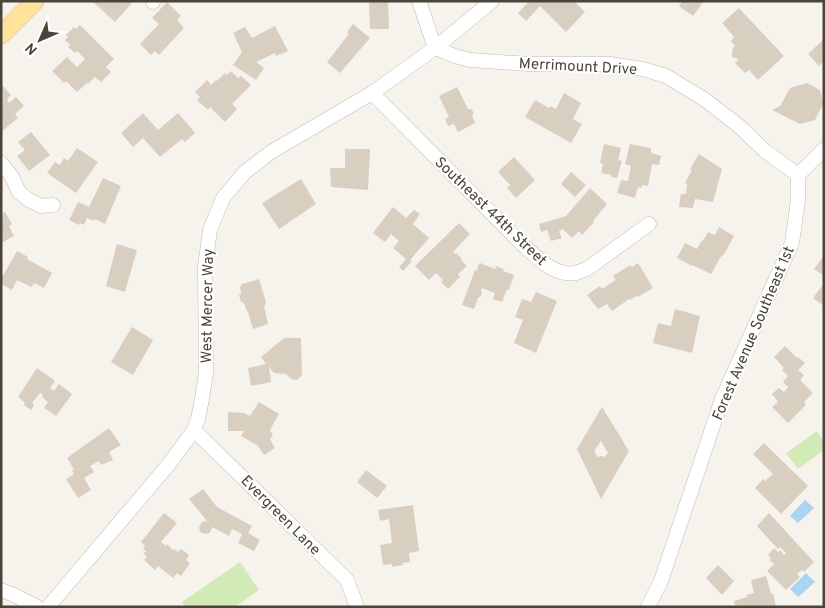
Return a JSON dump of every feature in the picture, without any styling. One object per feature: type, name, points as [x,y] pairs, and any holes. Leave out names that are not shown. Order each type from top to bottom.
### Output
[{"type":"main road","points":[[1,35],[35,1]]},
{"type":"street","points":[[419,1],[435,48]]},
{"type":"street","name":"West Mercer Way","points":[[48,607],[169,464],[194,430],[198,420],[206,373],[206,258],[210,230],[223,198],[245,172],[271,152],[372,93],[435,48],[492,1]]},
{"type":"street","name":"Merrimount Drive","points":[[435,48],[470,60],[530,64],[610,64],[643,69],[666,76],[704,99],[738,126],[765,151],[798,175]]},
{"type":"street","name":"Southeast 44th Street","points":[[372,93],[522,244],[547,266],[561,273],[575,273],[587,269],[649,224]]},
{"type":"street","points":[[798,175],[824,149]]},
{"type":"street","points":[[1,163],[12,177],[19,192],[41,206],[53,205]]},
{"type":"street","name":"Forest Avenue Southeast 1st","points":[[648,607],[661,581],[722,399],[792,243],[798,200],[798,175]]},
{"type":"street","name":"Evergreen Lane","points":[[194,430],[347,580],[357,607]]},
{"type":"street","points":[[1,590],[37,607]]},
{"type":"green space","points":[[817,431],[824,441],[824,450],[798,469],[786,453]]},
{"type":"green space","points":[[240,562],[259,590],[235,607],[185,607],[182,602]]},
{"type":"water","points":[[805,500],[814,508],[798,523],[790,516]]},
{"type":"water","points":[[806,573],[815,582],[798,597],[790,589]]},
{"type":"building","points":[[92,1],[130,1],[132,3],[115,22]]},
{"type":"building","points":[[369,1],[388,1],[389,29],[370,29]]},
{"type":"building","points":[[529,1],[574,1],[585,12],[566,32],[540,6],[526,21],[518,13]]},
{"type":"building","points":[[682,1],[704,1],[693,16],[679,6]]},
{"type":"building","points":[[167,2],[181,16],[177,20],[184,28],[159,55],[155,51],[151,55],[140,44],[159,24],[152,18]]},
{"type":"building","points":[[739,8],[784,56],[758,80],[749,70],[745,73],[735,63],[739,59],[732,57],[732,50],[735,46],[731,41],[734,37],[722,23]]},
{"type":"building","points":[[353,24],[370,38],[340,73],[327,62],[349,34],[347,32]]},
{"type":"building","points":[[80,25],[114,59],[106,67],[111,72],[101,82],[95,77],[77,92],[52,71],[67,57],[77,67],[85,59],[77,51],[75,53],[68,47],[70,45],[65,40],[68,37],[66,35],[74,27],[76,29]]},
{"type":"building","points":[[275,26],[288,51],[276,56],[275,53],[256,62],[264,68],[256,80],[233,65],[242,52],[233,33],[245,27],[252,38]]},
{"type":"building","points":[[824,39],[824,61],[819,66],[808,54]]},
{"type":"building","points":[[231,71],[238,78],[241,76],[251,85],[232,104],[237,109],[225,122],[210,107],[208,110],[197,100],[200,97],[195,92],[207,80],[211,85],[225,73],[227,75]]},
{"type":"building","points":[[807,83],[820,90],[823,104],[815,120],[800,124],[772,110],[780,106],[790,88]]},
{"type":"building","points":[[3,86],[11,95],[7,99],[9,103],[16,97],[24,106],[15,114],[18,118],[1,132],[1,88]]},
{"type":"building","points":[[457,87],[468,109],[471,109],[474,113],[472,116],[475,123],[458,132],[454,124],[448,126],[445,119],[449,117],[439,96]]},
{"type":"building","points":[[564,93],[581,103],[573,119],[582,124],[571,143],[525,117],[535,100],[549,108],[550,106],[556,109]]},
{"type":"building","points":[[143,113],[158,130],[178,113],[195,133],[185,142],[182,139],[160,157],[143,138],[133,147],[121,133]]},
{"type":"building","points":[[31,132],[50,155],[29,171],[17,156],[25,150],[18,142]]},
{"type":"building","points":[[604,144],[621,148],[618,160],[622,161],[617,178],[601,173],[603,164],[600,163]]},
{"type":"building","points":[[630,144],[651,148],[651,153],[661,156],[659,165],[652,164],[648,186],[642,185],[641,188],[638,187],[635,198],[617,193],[621,180],[628,181],[631,166],[625,164]]},
{"type":"building","points":[[77,148],[98,162],[76,193],[47,173],[55,162],[60,165],[64,158],[68,161]]},
{"type":"building","points":[[345,149],[370,149],[368,190],[331,187],[330,168],[345,168]]},
{"type":"building","points":[[699,154],[722,169],[713,202],[695,199],[693,208],[679,207],[681,194],[686,194],[687,184],[685,183],[692,170],[690,169]]},
{"type":"building","points":[[514,157],[535,180],[516,198],[507,188],[510,185],[498,172]]},
{"type":"building","points":[[571,172],[586,185],[575,197],[561,184]]},
{"type":"building","points":[[103,178],[121,186],[105,224],[95,219],[94,221],[87,218],[84,225],[80,223],[79,225],[69,220],[78,202],[89,207]]},
{"type":"building","points":[[301,179],[316,204],[279,229],[262,203]]},
{"type":"building","points":[[590,188],[607,204],[582,235],[579,231],[572,238],[563,229],[559,231],[562,238],[551,241],[547,230],[541,232],[539,224],[566,216]]},
{"type":"building","points":[[393,207],[406,218],[414,210],[420,214],[413,224],[429,238],[403,271],[399,267],[406,259],[393,248],[399,241],[391,234],[385,242],[373,233]]},
{"type":"building","points":[[5,212],[12,224],[9,226],[14,236],[1,243],[1,214]]},
{"type":"building","points":[[459,223],[470,234],[453,252],[467,266],[458,274],[460,277],[448,289],[436,273],[429,280],[415,266]]},
{"type":"building","points":[[719,227],[734,236],[711,274],[677,258],[685,243],[697,249],[708,232],[715,235]]},
{"type":"building","points":[[117,244],[137,250],[125,292],[106,286]]},
{"type":"building","points":[[17,251],[52,273],[44,288],[34,283],[31,287],[17,280],[12,290],[1,284],[1,279]]},
{"type":"building","points":[[824,256],[824,276],[814,269]]},
{"type":"building","points":[[480,263],[495,269],[496,266],[514,275],[509,290],[507,289],[502,302],[493,299],[495,293],[482,288],[481,296],[478,298],[474,309],[462,305],[475,270],[477,271]]},
{"type":"building","points":[[638,263],[653,288],[638,297],[629,299],[612,311],[607,304],[598,309],[587,295],[600,286],[602,289],[616,280],[613,276],[630,265],[632,267]]},
{"type":"building","points":[[259,279],[266,302],[264,306],[268,324],[253,329],[248,312],[244,303],[241,302],[239,295],[242,284]]},
{"type":"building","points":[[824,283],[824,306],[813,298]]},
{"type":"building","points":[[536,292],[557,301],[536,353],[514,343],[523,320],[515,317],[522,299],[531,302]]},
{"type":"building","points":[[675,309],[700,316],[692,353],[653,343],[658,323],[671,326]]},
{"type":"building","points":[[132,327],[153,340],[133,375],[111,362]]},
{"type":"building","points":[[284,338],[301,338],[302,375],[297,380],[291,379],[286,374],[274,373],[269,367],[271,382],[251,386],[248,368],[266,364],[261,357]]},
{"type":"building","points":[[785,346],[805,363],[798,370],[804,375],[800,380],[813,393],[804,402],[806,405],[788,423],[772,407],[778,402],[772,394],[779,388],[784,392],[788,387],[783,382],[788,376],[782,370],[784,368],[774,357]]},
{"type":"building","points":[[37,368],[55,381],[50,388],[54,391],[59,384],[72,394],[56,416],[44,408],[48,402],[40,393],[32,403],[34,405],[31,410],[18,397]]},
{"type":"building","points":[[259,402],[279,414],[270,430],[273,435],[270,439],[275,448],[264,455],[257,445],[241,436],[244,431],[228,431],[228,412],[244,413],[250,416]]},
{"type":"building","points":[[602,407],[629,451],[601,499],[577,449]],"holes":[[[601,441],[608,453],[604,457],[598,457],[594,451]]]},
{"type":"building","points":[[109,428],[121,445],[109,452],[113,460],[101,465],[99,461],[90,466],[94,472],[84,478],[91,490],[78,498],[66,479],[74,474],[72,471],[74,469],[67,458]]},
{"type":"building","points":[[764,443],[808,486],[781,514],[755,488],[763,479],[765,481],[773,474],[753,454]]},
{"type":"building","points":[[366,470],[387,486],[377,498],[357,482]]},
{"type":"building","points":[[203,489],[217,507],[252,526],[248,533],[260,540],[254,551],[238,543],[242,534],[232,529],[229,536],[212,527],[210,533],[200,532],[199,527],[202,522],[207,521],[189,499]]},
{"type":"building","points":[[413,505],[419,551],[409,553],[410,562],[402,563],[403,565],[392,567],[392,564],[383,565],[380,545],[392,543],[389,519],[380,521],[378,510]]},
{"type":"building","points":[[164,513],[177,523],[161,542],[166,546],[167,544],[173,550],[175,549],[178,552],[181,549],[189,555],[186,560],[190,563],[181,576],[177,573],[173,578],[158,566],[155,570],[144,560],[147,556],[143,554],[146,551],[143,549],[145,546],[141,542]]},
{"type":"building","points":[[769,513],[814,562],[804,572],[802,570],[797,574],[800,577],[786,590],[767,571],[774,564],[769,560],[771,558],[768,555],[774,548],[778,552],[780,550],[784,555],[786,553],[780,547],[778,549],[757,526]]},
{"type":"building","points":[[718,565],[734,581],[722,595],[706,578]]},
{"type":"building","points":[[766,576],[776,607],[736,607],[734,601],[754,593],[751,580]]}]
